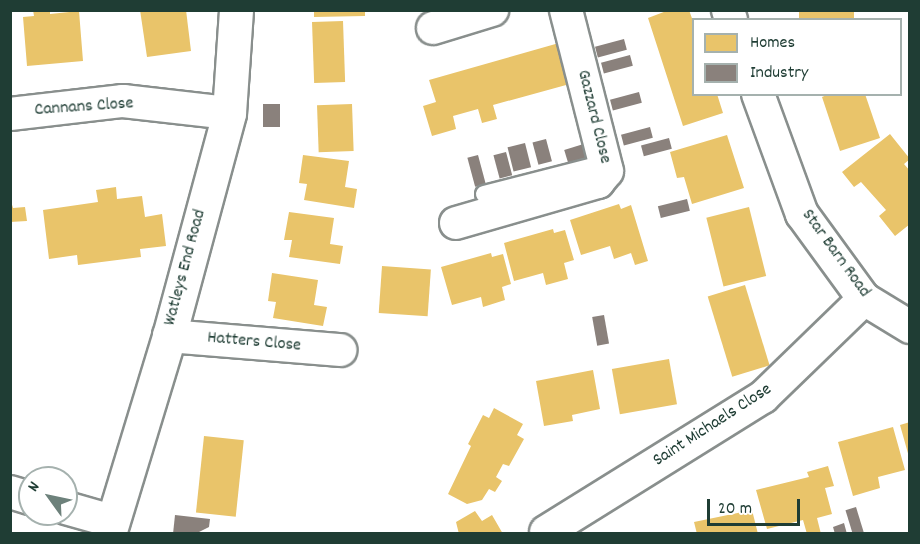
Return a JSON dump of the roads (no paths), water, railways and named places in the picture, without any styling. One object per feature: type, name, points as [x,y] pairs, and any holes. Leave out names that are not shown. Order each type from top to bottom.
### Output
[{"type":"street","name":"Watleys End Road","points":[[78,513],[110,527],[169,336],[229,113],[236,10]]},
{"type":"street","points":[[433,28],[492,10]]},
{"type":"street","name":"Gazzard Close","points":[[456,223],[598,182],[607,171],[566,10]]},
{"type":"street","name":"Star Barn Road","points":[[759,96],[802,214],[864,299],[909,327]]},
{"type":"street","name":"Cannans Close","points":[[10,114],[123,101],[229,113]]},
{"type":"street","name":"Saint Michaels Close","points":[[546,532],[763,397],[864,299]]},
{"type":"street","name":"Hatters Close","points":[[169,336],[340,350]]},
{"type":"lane","points":[[484,194],[605,163]]}]
